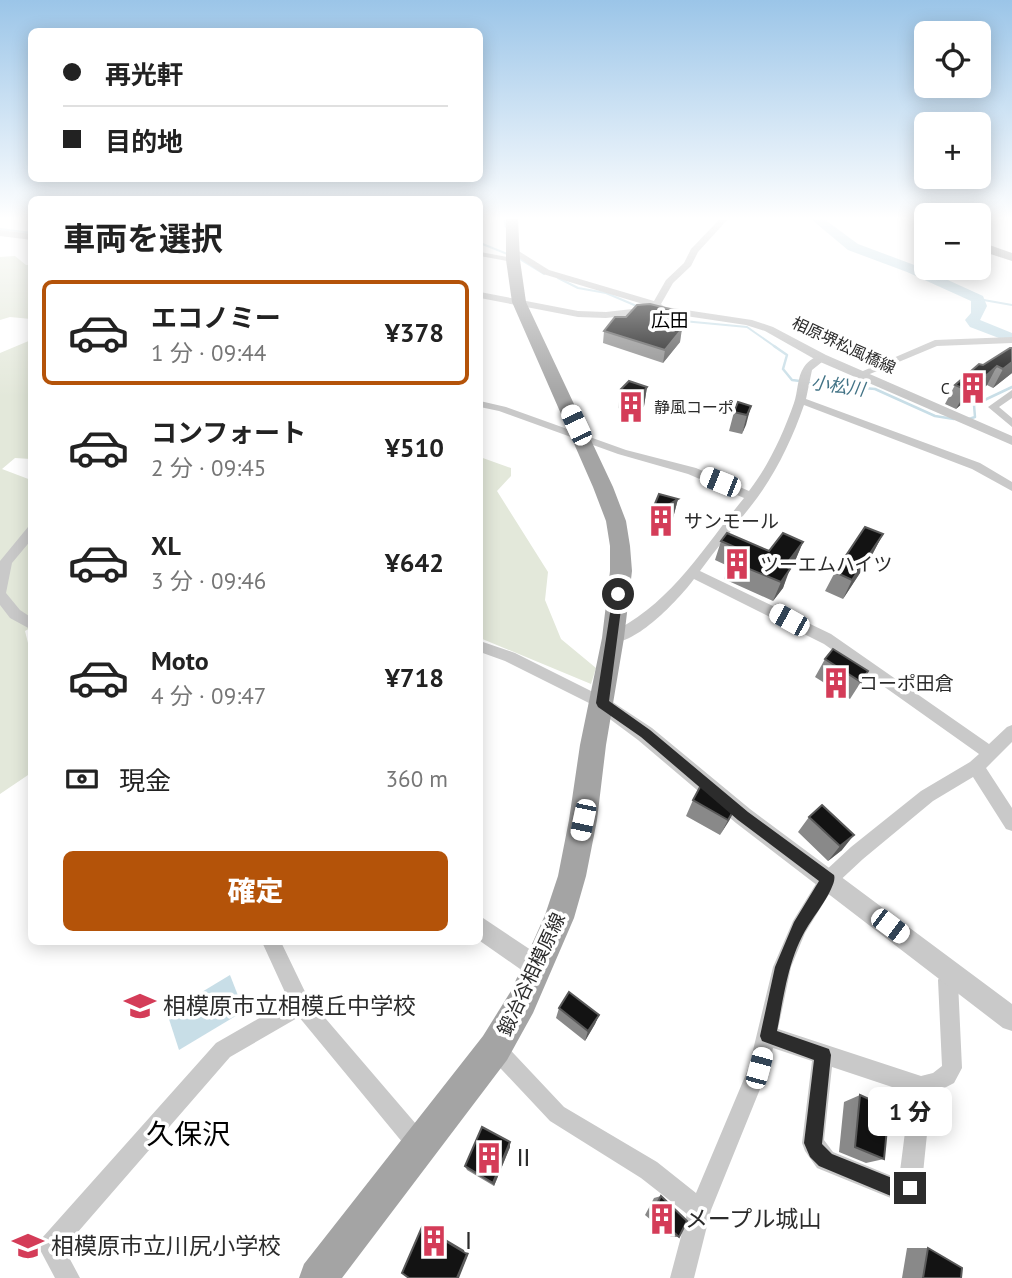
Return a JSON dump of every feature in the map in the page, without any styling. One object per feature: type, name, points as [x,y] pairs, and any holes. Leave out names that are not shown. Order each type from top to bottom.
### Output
[{"type":"main road","name":"鍛冶谷相模原線","points":[[318,1278],[495,1048],[538,968],[559,918],[572,876],[613,638],[621,572],[618,533],[603,487],[519,302],[516,279]]},
{"type":"street","name":"相原堺松風橋線","points":[[567,279],[659,308],[757,324],[822,358],[1012,441]]},
{"type":"street","points":[[483,296],[593,315],[659,308],[673,279]]},
{"type":"street","points":[[861,374],[935,343],[1011,341]]},
{"type":"street","points":[[613,638],[635,627],[663,607],[694,574],[717,539],[752,497],[772,464],[803,389],[810,364],[822,358]]},
{"type":"street","points":[[803,389],[976,467],[1012,487]]},
{"type":"street","points":[[1012,393],[993,407],[1012,424]]},
{"type":"street","points":[[483,405],[581,438],[692,471],[752,497]]},
{"type":"street","points":[[28,535],[6,562],[0,593],[15,614],[28,622]]},
{"type":"street","points":[[694,574],[825,638],[990,753]]},
{"type":"street","points":[[483,648],[510,657],[602,703],[645,734],[743,816],[1012,1019]]},
{"type":"street","points":[[682,1278],[700,1210],[759,1068],[782,967],[799,927],[828,880],[927,796],[975,767],[1012,732]]},
{"type":"street","points":[[975,767],[1012,823]]},
{"type":"street","points":[[483,929],[538,968]]},
{"type":"street","points":[[272,945],[301,1004],[421,1147]]},
{"type":"street","points":[[768,1036],[921,1086],[946,1077],[952,1068],[947,988],[952,973]]},
{"type":"street","points":[[68,1278],[50,1246],[223,1050],[301,1004]]},
{"type":"street","points":[[495,1048],[557,1114],[649,1170],[700,1210]]},
{"type":"street","points":[[823,1055],[813,1143],[816,1150],[825,1160],[903,1192],[910,1188],[911,1183],[921,1086]]},
{"type":"shaded area","points":[[0,279],[28,279],[28,319],[10,317],[0,320]]},
{"type":"shaded area","points":[[28,341],[28,459],[15,458],[2,469],[28,479],[28,629],[25,631],[28,643],[28,775],[0,794],[0,353]]},
{"type":"shaded area","points":[[483,458],[511,468],[511,476],[497,491],[548,572],[545,600],[561,639],[596,668],[591,684],[483,639]]},
{"type":"water","points":[[230,975],[244,1011],[179,1050],[167,1013]]},
{"type":"building","points":[[650,304],[686,313],[675,327],[682,329],[665,350],[604,331],[615,317],[626,317],[637,305]]},
{"type":"building","points":[[1010,348],[1012,362],[1003,369],[997,366],[967,390],[955,385],[979,364],[983,365]]},
{"type":"building","points":[[629,381],[647,387],[640,396],[621,389]]},
{"type":"building","points":[[738,402],[751,406],[747,415],[734,412]]},
{"type":"building","points":[[659,494],[678,499],[663,508],[654,506]]},
{"type":"building","points":[[865,527],[883,534],[852,580],[835,572]]},
{"type":"building","points":[[727,533],[769,551],[783,533],[803,542],[785,566],[790,569],[781,582],[730,561],[739,549],[721,541]]},
{"type":"building","points":[[833,649],[868,671],[861,682],[825,659]]},
{"type":"building","points":[[701,785],[737,805],[728,820],[693,800]]},
{"type":"building","points":[[822,805],[854,835],[840,846],[809,817]]},
{"type":"building","points":[[569,992],[599,1015],[588,1031],[559,1008]]},
{"type":"building","points":[[860,1095],[889,1108],[884,1159],[855,1147]]},
{"type":"building","name":"Ⅱ","points":[[482,1127],[510,1142],[493,1183],[465,1166]]},
{"type":"building","points":[[661,1196],[687,1221],[679,1237],[652,1213]]},
{"type":"building","name":"Ⅰ","points":[[422,1227],[467,1254],[457,1278],[409,1278],[402,1273]]},
{"type":"building","points":[[928,1248],[962,1268],[961,1278],[923,1278]]},
{"type":"waterway","name":"小松川","points":[[559,279],[578,288],[606,293],[639,307]]},
{"type":"waterway","points":[[933,279],[978,299],[978,314],[972,320],[975,324],[1012,338]]},
{"type":"waterway","points":[[978,299],[1012,305]]},
{"type":"waterway","name":"小松川","points":[[683,321],[747,327],[777,348]]},
{"type":"waterway","name":"小松川","points":[[774,346],[787,355],[783,369],[792,380],[800,381]]},
{"type":"waterway","name":"小松川","points":[[808,383],[875,389],[935,416],[954,419]]},
{"type":"waterway","name":"小松川","points":[[969,419],[975,417],[974,405],[1012,387]]},
{"type":"place","name":"C","points":[[973,388]]},
{"type":"place","name":"静風コーポ","points":[[631,407]]},
{"type":"place","name":"サンモール","points":[[661,521]]},
{"type":"place","name":"ツーエムハイツ","points":[[737,564]]},
{"type":"place","name":"コーポ田倉","points":[[836,683]]},
{"type":"place","name":"相模原市立相模丘中学校","points":[[140,1006]]},
{"type":"place","name":"Ⅱ","points":[[489,1158]]},
{"type":"place","name":"メープル城山","points":[[662,1219]]},
{"type":"place","name":"Ⅰ","points":[[434,1241]]},
{"type":"place","name":"相模原市立川尻小学校","points":[[28,1246]]},
{"type":"district","name":"広田","points":[[670,320]]},
{"type":"district","name":"久保沢","points":[[188,1134]]},
{"type":"route","points":[[618,594],[602,703],[645,734],[743,816],[828,880],[799,927],[782,967],[768,1036],[823,1055],[813,1143],[816,1150],[825,1160],[903,1192],[910,1188]]}]
